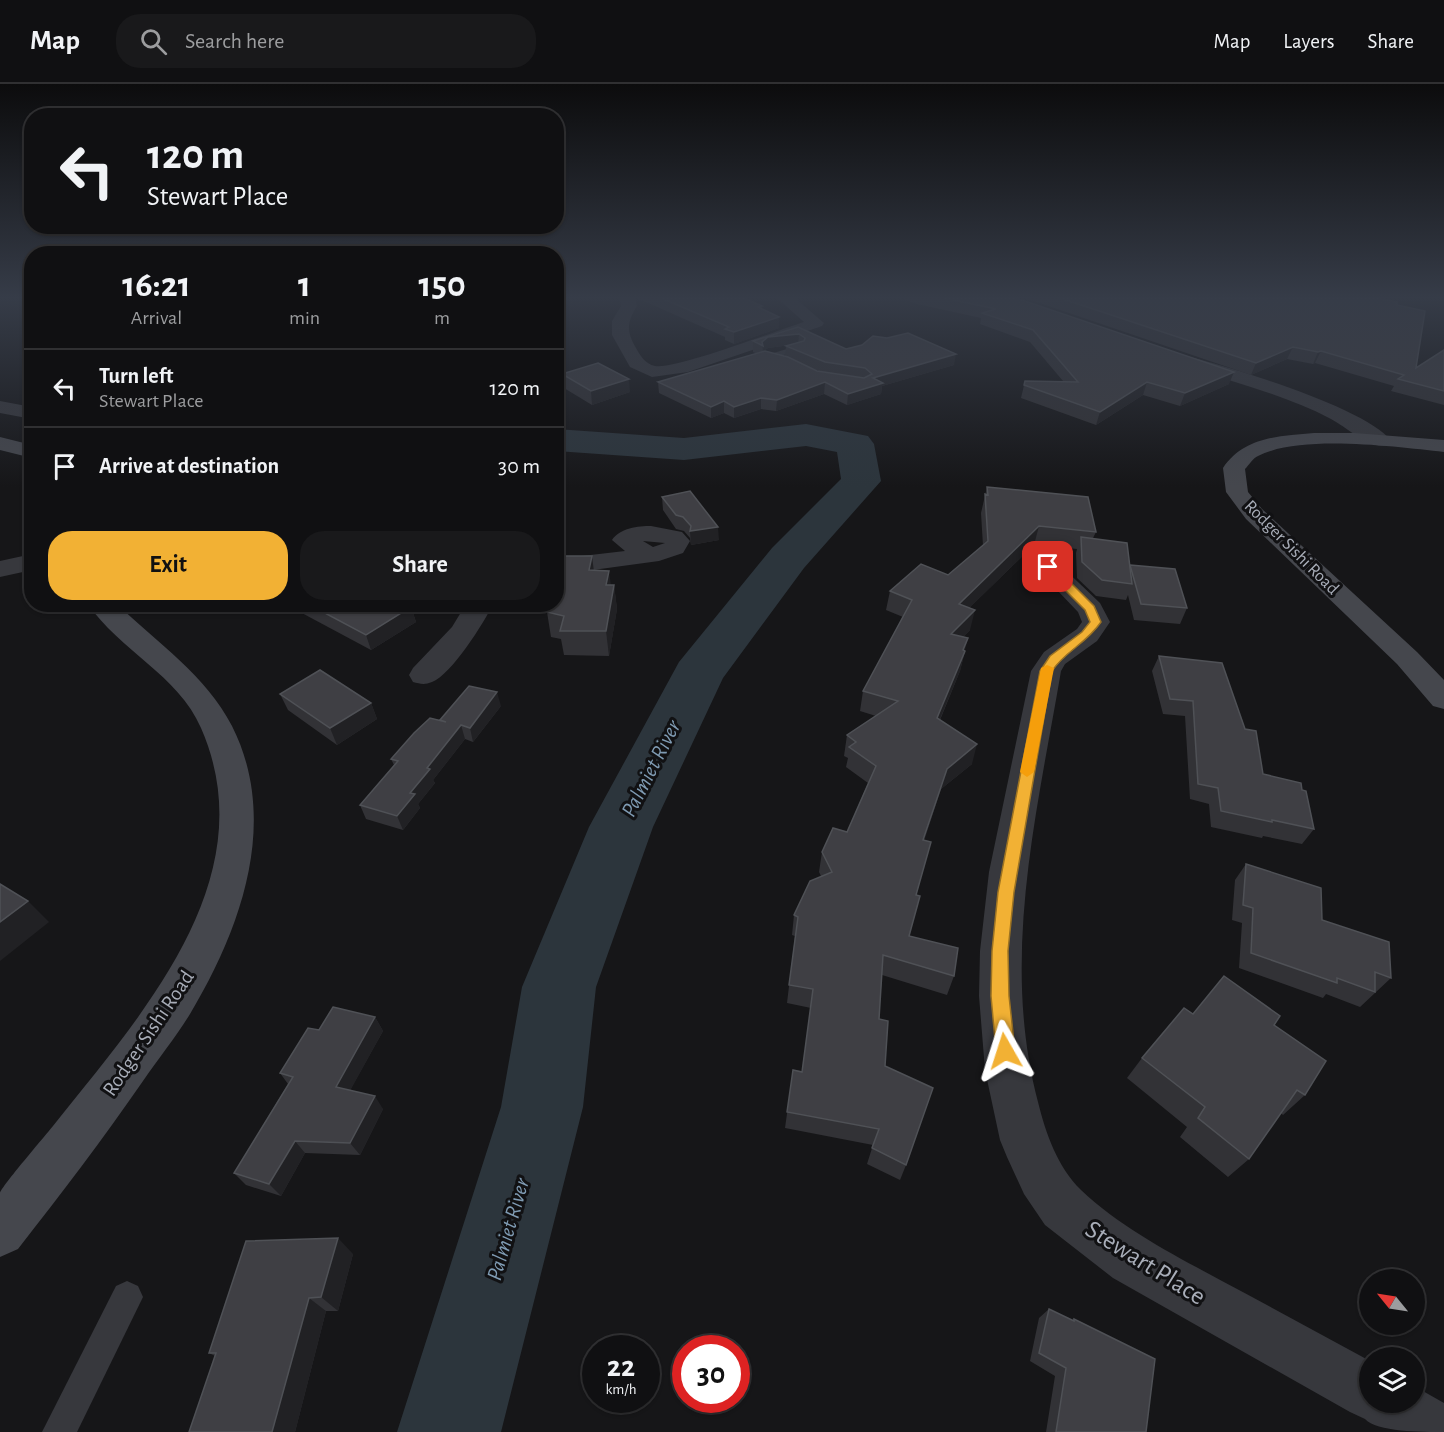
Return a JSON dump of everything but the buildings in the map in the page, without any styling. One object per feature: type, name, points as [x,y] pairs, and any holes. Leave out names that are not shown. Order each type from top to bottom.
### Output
[{"type":"main road","name":"Rodger Sishi Road","points":[[1444,446],[1381,441],[1305,439],[1261,446],[1244,454],[1236,463],[1233,482],[1238,494],[1254,514],[1407,658],[1444,699]]},
{"type":"main road","points":[[0,443],[24,450]]},
{"type":"main road","name":"Rodger Sishi Road","points":[[0,1231],[78,1134],[175,1000],[205,944],[227,889],[236,848],[236,812],[231,761],[215,725],[200,701],[186,686],[109,612]]},
{"type":"street","points":[[635,361],[645,370],[657,373],[673,371],[704,361]]},
{"type":"street","points":[[1185,361],[1336,413],[1358,424],[1381,441]]},
{"type":"street","points":[[0,407],[24,412]]},
{"type":"street","points":[[564,566],[650,556]]},
{"type":"street","points":[[0,569],[24,564]]},
{"type":"street","name":"Stewart Place","points":[[1048,567],[1090,609],[1095,622],[1087,635],[1054,658],[1046,671],[1008,872],[1000,951],[1000,996],[1007,1070],[1024,1140],[1041,1177],[1063,1207],[1095,1234],[1131,1260],[1359,1386]]},
{"type":"street","points":[[424,675],[471,624],[476,612]]},
{"type":"street","points":[[1405,1413],[1437,1432]]},
{"type":"lane","points":[[777,361],[788,364]]},
{"type":"lane","points":[[59,1432],[128,1297]]},
{"type":"waterway","name":"Palmiet River","points":[[449,1432],[542,1107],[559,987],[621,827],[698,674],[788,558],[861,481],[855,444],[806,435],[684,449],[564,441]]},
{"type":"slow traffic","points":[[1027,772],[1047,668]]},
{"type":"route","points":[[1005,1051],[1000,996],[1000,951],[1008,872],[1046,671],[1054,658],[1087,635],[1095,622],[1090,609],[1048,567]]}]
